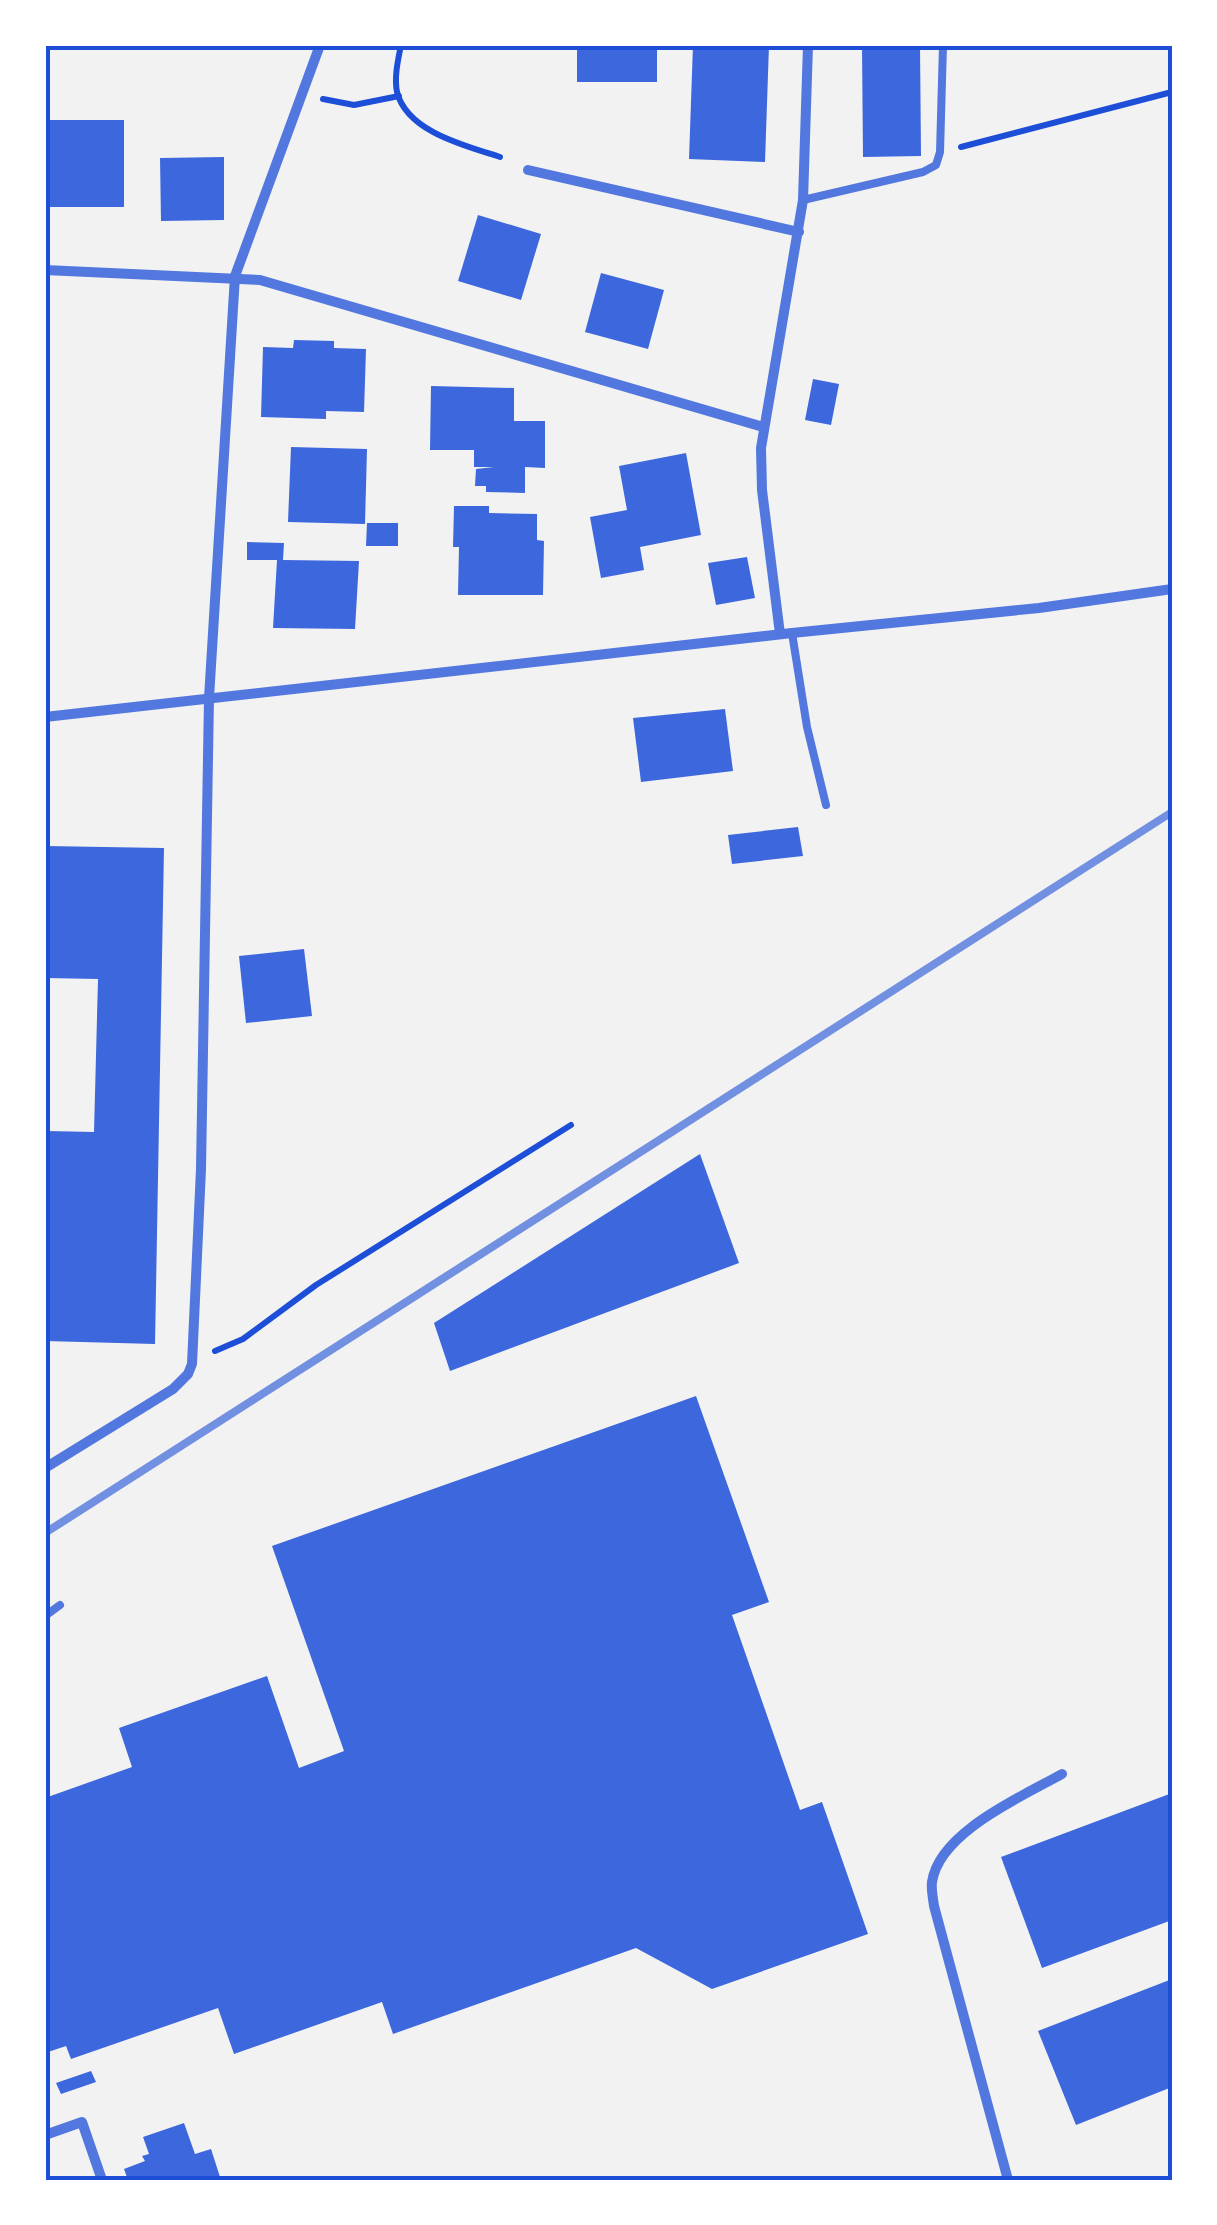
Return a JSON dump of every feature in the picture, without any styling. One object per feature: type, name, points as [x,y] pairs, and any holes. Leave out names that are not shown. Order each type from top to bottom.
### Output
[{"type":"street","points":[[45,1468],[182,1382],[194,1352],[210,698],[235,276],[320,45]]},
{"type":"street","points":[[786,634],[762,490],[762,427],[803,200],[808,45]]},
{"type":"street","points":[[528,170],[799,232]]},
{"type":"street","points":[[45,270],[260,280],[762,427]]},
{"type":"street","points":[[45,717],[1040,608],[1172,588]]},
{"type":"street","points":[[1008,2180],[934,1906],[932,1882],[939,1864],[973,1826],[1062,1774]]},
{"type":"street","points":[[45,2135],[82,2122],[102,2180]]},
{"type":"lane","points":[[803,200],[923,172],[936,164],[940,152],[942,45]]},
{"type":"lane","points":[[786,634],[826,805]]},
{"type":"lane","points":[[45,1616],[60,1605]]},
{"type":"path","points":[[401,45],[396,78],[399,96],[409,112],[430,129],[500,157]]},
{"type":"path","points":[[300,92],[354,105],[399,96]]},
{"type":"path","points":[[940,152],[1172,92]]},
{"type":"path","points":[[194,1352],[230,1346],[327,1278],[571,1126]]},
{"type":"building","points":[[577,45],[657,45],[657,82],[577,82]]},
{"type":"building","points":[[693,45],[769,45],[765,162],[689,159]]},
{"type":"building","points":[[862,46],[920,46],[921,156],[863,157]]},
{"type":"building","points":[[48,120],[124,120],[124,207],[48,207]]},
{"type":"building","points":[[224,157],[224,220],[161,221],[160,158]]},
{"type":"building","points":[[478,215],[541,234],[521,300],[458,281]]},
{"type":"building","points":[[601,273],[664,290],[648,349],[585,332]]},
{"type":"building","points":[[294,340],[334,341],[334,348],[366,349],[364,412],[326,411],[326,419],[261,417],[263,347],[293,348]]},
{"type":"building","points":[[813,379],[839,384],[831,425],[805,420]]},
{"type":"building","points":[[431,386],[514,388],[514,421],[545,421],[545,468],[525,467],[525,493],[486,492],[486,486],[475,486],[476,469],[494,467],[474,467],[474,450],[430,450]]},
{"type":"building","points":[[291,447],[367,449],[365,524],[288,522]]},
{"type":"building","points":[[686,453],[701,535],[640,547],[644,570],[601,578],[590,517],[627,510],[619,466]]},
{"type":"building","points":[[454,506],[489,506],[489,513],[537,514],[537,540],[544,541],[543,595],[458,595],[459,547],[453,547]]},
{"type":"building","points":[[367,523],[398,523],[398,546],[366,546]]},
{"type":"building","points":[[247,542],[284,543],[283,560],[359,561],[355,629],[273,628],[277,560],[247,560]]},
{"type":"building","points":[[747,557],[755,598],[716,605],[708,563]]},
{"type":"building","points":[[725,709],[733,771],[641,782],[633,718]]},
{"type":"building","points":[[798,827],[803,856],[732,864],[728,835]]},
{"type":"building","points":[[45,846],[164,848],[155,1344],[45,1341],[47,1131],[94,1132],[98,979],[45,978]]},
{"type":"building","points":[[304,949],[312,1016],[246,1023],[239,956]]},
{"type":"building","points":[[700,1154],[739,1263],[450,1371],[434,1323]]},
{"type":"building","points":[[696,1396],[769,1602],[732,1615],[800,1810],[822,1802],[868,1934],[712,1989],[636,1948],[393,2034],[382,2002],[234,2054],[218,2008],[71,2059],[66,2046],[45,2053],[45,1798],[132,1767],[119,1728],[267,1676],[299,1768],[344,1751],[272,1546]]},
{"type":"building","points":[[1172,1793],[1172,1920],[1042,1968],[1001,1857]]},
{"type":"building","points":[[1172,1979],[1172,2087],[1076,2125],[1038,2031]]},
{"type":"building","points":[[91,2071],[96,2082],[61,2094],[56,2083]]},
{"type":"building","points":[[184,2123],[195,2154],[211,2149],[221,2180],[128,2180],[124,2169],[145,2161],[142,2156],[149,2154],[143,2137]]},
{"type":"railway","points":[[45,1533],[1172,812]]}]
